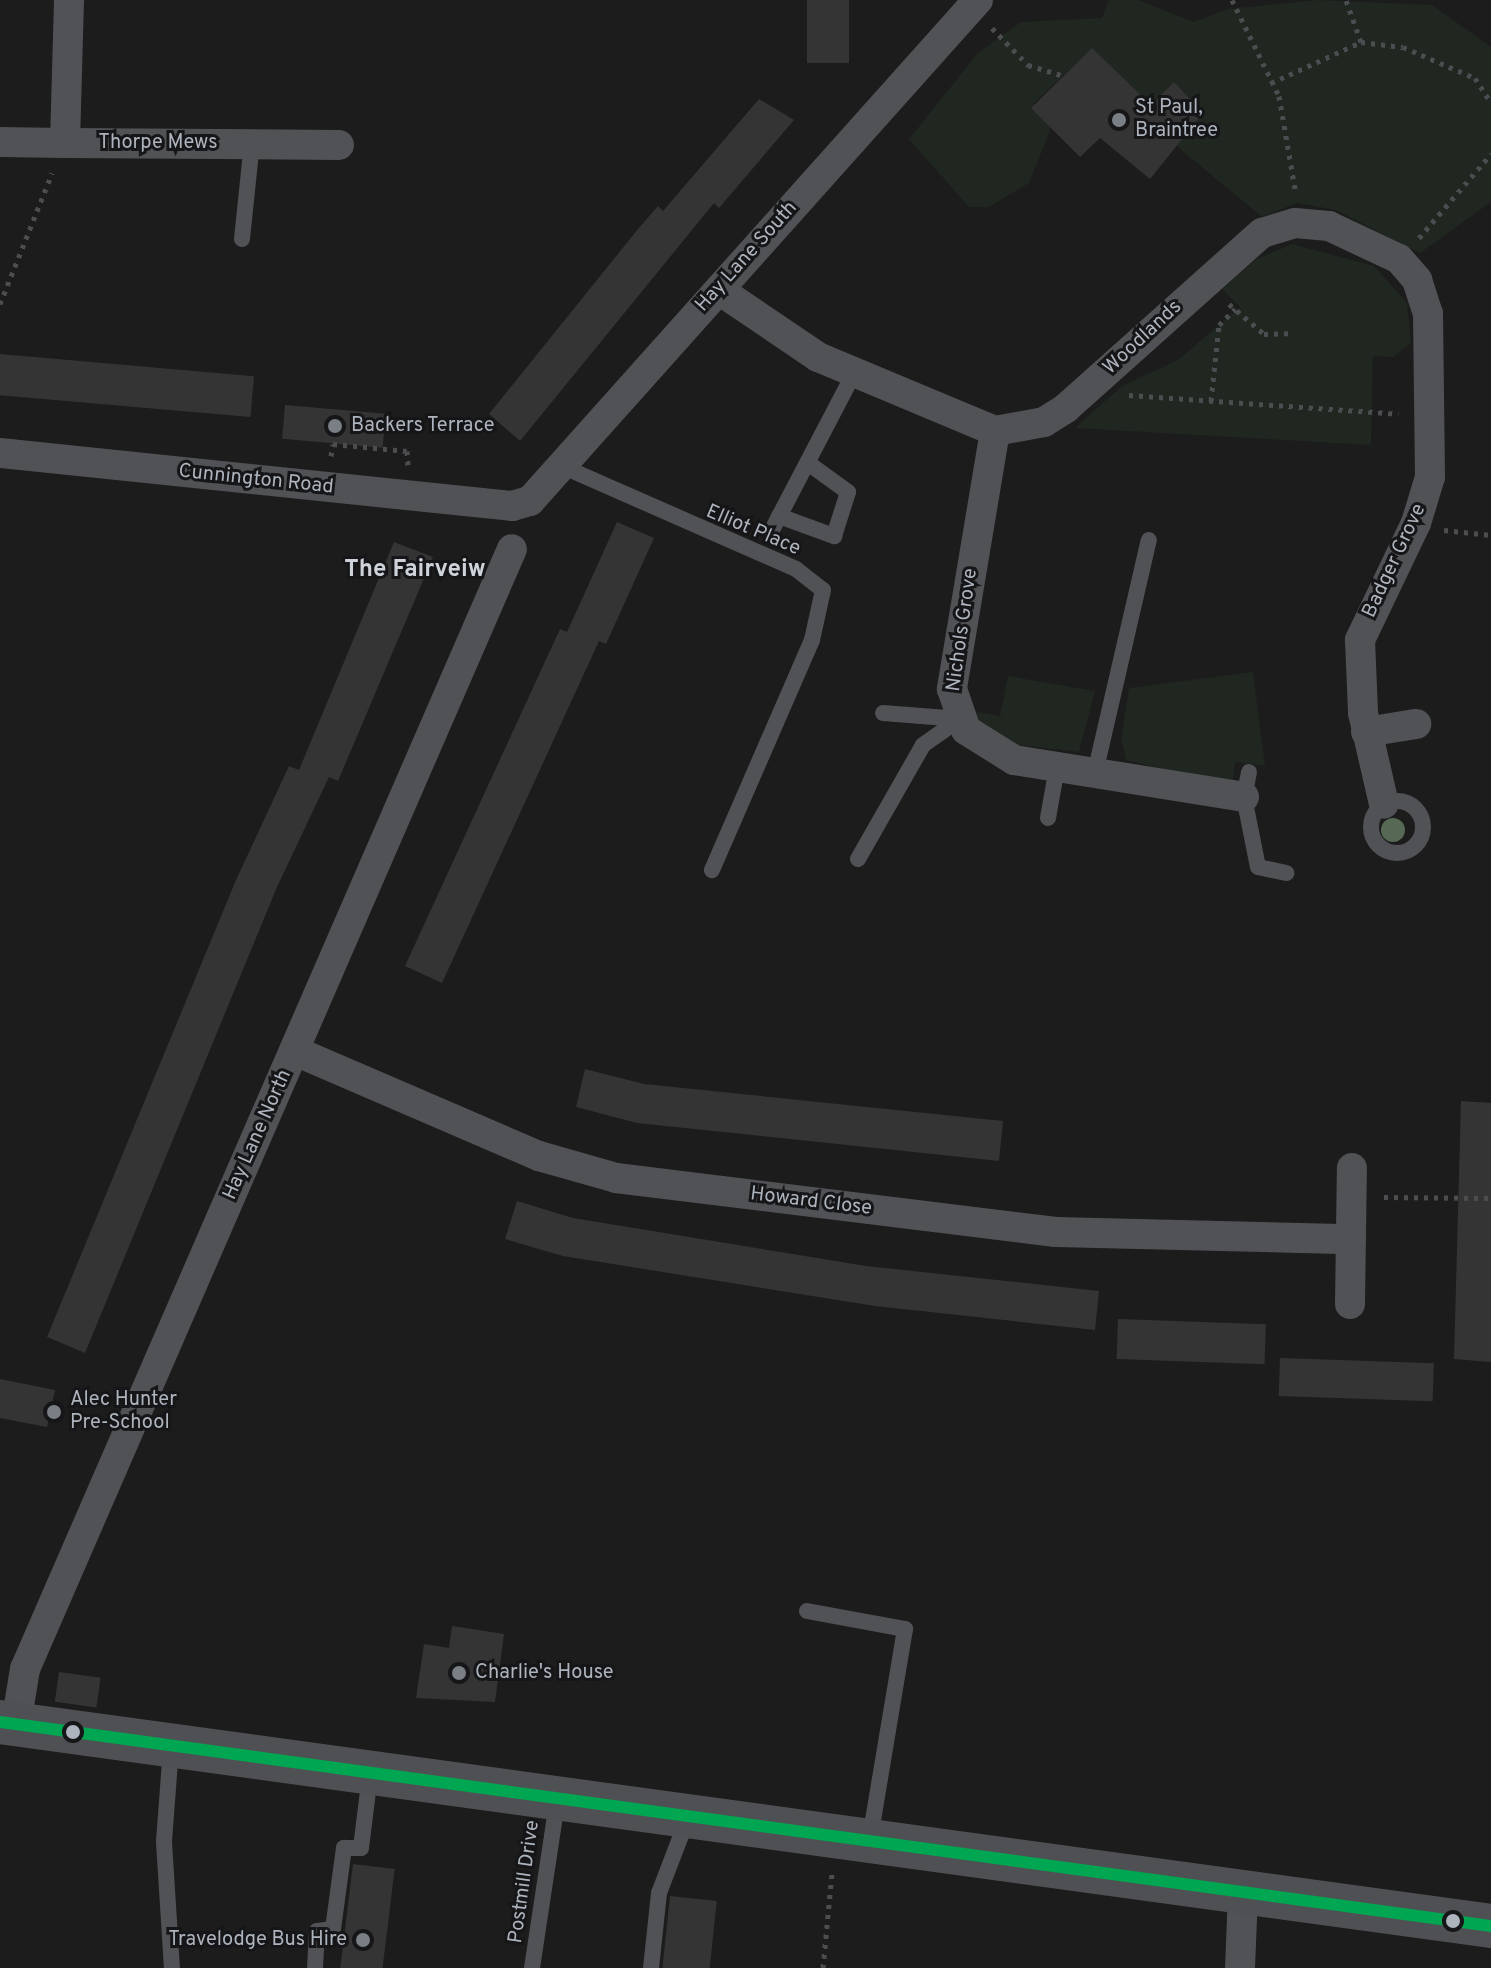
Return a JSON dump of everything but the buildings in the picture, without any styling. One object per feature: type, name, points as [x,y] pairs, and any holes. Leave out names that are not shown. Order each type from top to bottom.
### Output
[{"type":"main road","points":[[8,1723],[687,1820],[1491,1926]]},
{"type":"street","points":[[65,143],[69,0]]},
{"type":"street","name":"Hay Lane South","points":[[512,506],[530,501],[566,468],[719,290],[976,2]]},
{"type":"street","name":"Thorpe Mews","points":[[0,142],[339,145]]},
{"type":"street","name":"Woodlands","points":[[995,431],[1044,422],[1084,392],[1244,244],[1295,223],[1356,234],[1399,259],[1417,280],[1428,313],[1430,427]]},
{"type":"street","points":[[719,290],[786,339],[853,375],[995,431]]},
{"type":"street","name":"Badger Grove","points":[[1384,804],[1366,732],[1360,640],[1416,523],[1430,477],[1430,427]]},
{"type":"street","name":"Nichols Grove","points":[[995,431],[952,689],[960,719],[994,753],[1095,773],[1246,784]]},
{"type":"street","name":"Cunnington Road","points":[[0,453],[512,506]]},
{"type":"street","name":"Hay Lane North","points":[[8,1723],[25,1669],[512,549]]},
{"type":"street","points":[[1366,732],[1416,724]]},
{"type":"street","name":"Howard Close","points":[[295,1051],[539,1156],[616,1178],[1056,1232],[1351,1239]]},
{"type":"street","points":[[1350,1304],[1352,1168]]},
{"type":"street","points":[[1240,1968],[1243,1892]]},
{"type":"lane","points":[[242,239],[252,143]]},
{"type":"lane","name":"Elliot Place","points":[[808,463],[848,492],[834,536],[776,523],[853,375]]},
{"type":"lane","name":"Elliot Place","points":[[566,468],[796,569],[823,590],[812,640],[712,870]]},
{"type":"lane","points":[[1095,773],[1149,540]]},
{"type":"lane","points":[[883,713],[960,719]]},
{"type":"lane","points":[[858,859],[923,745],[960,719]]},
{"type":"lane","points":[[1048,818],[1057,767]]},
{"type":"lane","points":[[1246,784],[1258,867],[1286,873]]},
{"type":"lane","points":[[807,1611],[905,1629],[853,1842]]},
{"type":"lane","points":[[171,1746],[164,1842],[172,1968]]},
{"type":"lane","points":[[315,1968],[317,1931],[333,1929],[344,1848],[361,1848],[370,1775]]},
{"type":"lane","name":"Postmill Drive","points":[[532,1968],[557,1802]]},
{"type":"lane","points":[[651,1968],[659,1893],[687,1820]]},
{"type":"path","points":[[1232,0],[1271,83],[1297,203]]},
{"type":"path","points":[[1346,0],[1361,42]]},
{"type":"path","points":[[976,2],[1008,50],[1061,75]]},
{"type":"path","points":[[1271,83],[1361,42],[1403,47],[1475,78],[1491,103]]},
{"type":"path","points":[[0,304],[65,143]]},
{"type":"path","points":[[1399,259],[1491,154]]},
{"type":"path","points":[[1207,280],[1264,334],[1288,333]]},
{"type":"path","points":[[1211,401],[1219,325],[1235,309]]},
{"type":"path","points":[[1084,392],[1211,401],[1430,427]]},
{"type":"path","points":[[1416,523],[1491,535]]},
{"type":"path","points":[[1351,1239],[1387,1194],[1491,1198]]},
{"type":"path","points":[[823,1968],[853,1842]]},
{"type":"shaded area","points":[[1109,0],[1138,0],[1194,22],[1228,9],[1318,0],[1432,5],[1491,47],[1491,202],[1420,253],[1336,210],[1297,203],[1262,217],[1180,149],[1092,48],[1033,104],[1051,128],[1029,183],[989,207],[969,207],[909,139],[978,53],[1021,22],[1102,18]]},
{"type":"shaded area","points":[[1292,244],[1374,266],[1407,303],[1411,343],[1393,357],[1373,356],[1371,445],[1075,428],[1122,386],[1178,360],[1240,307],[1222,289],[1255,260]]},
{"type":"shaded area","points":[[1253,672],[1265,766],[1235,762],[1232,785],[1126,760],[1121,739],[1129,688]]},
{"type":"shaded area","points":[[1008,676],[1095,691],[1079,752],[1004,743],[981,725],[973,711],[1000,716]]},
{"type":"transit line","points":[[0,1722],[1491,1926]]},
{"type":"place","name":"St Paul, Braintree","points":[[1119,120]]},
{"type":"place","name":"Backers Terrace","points":[[335,426]]},
{"type":"place","name":"Alec Hunter Pre-School","points":[[54,1412]]},
{"type":"place","name":"Charlie's House","points":[[459,1673]]},
{"type":"place","name":"Travelodge Bus Hire","points":[[363,1940]]},
{"type":"district","name":"The Fairveiw","points":[[415,571]]}]
